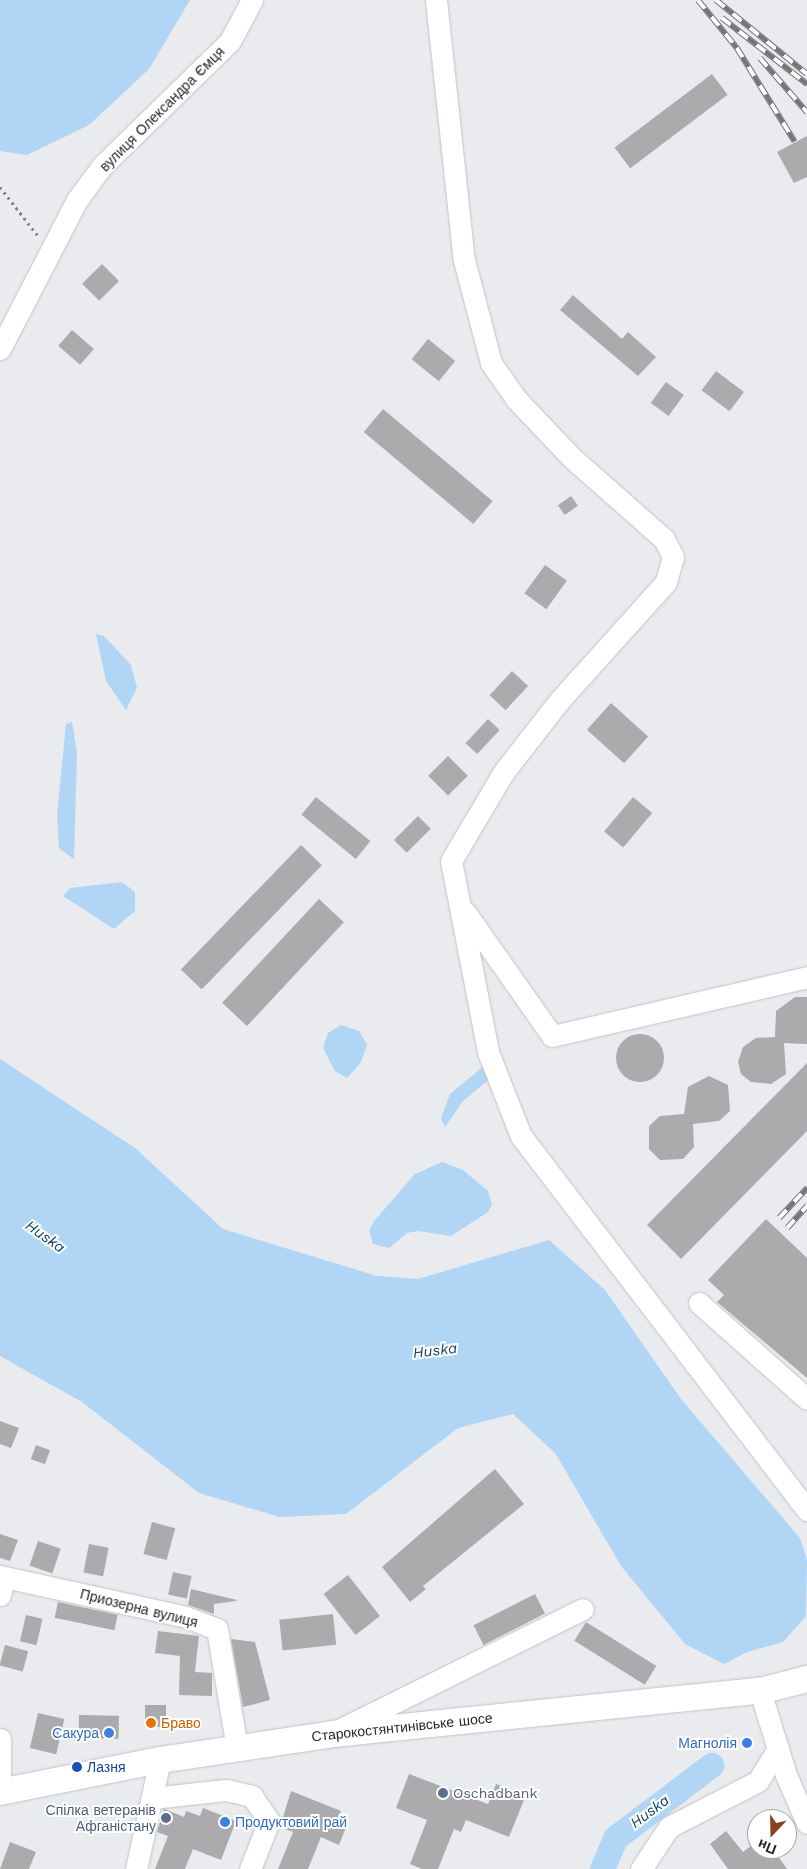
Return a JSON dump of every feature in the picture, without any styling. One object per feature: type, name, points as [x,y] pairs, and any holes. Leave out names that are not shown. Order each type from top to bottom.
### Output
[{"type":"main road","name":"Старокостянтинівське шосе","points":[[0,1792],[160,1760],[332,1734],[760,1691],[807,1679]]},
{"type":"street","name":"вулиця Олександра Ємця","points":[[0,349],[47,250],[102,166],[230,41],[252,0]]},
{"type":"street","points":[[436,0],[464,260],[491,363],[518,400],[571,456],[664,539],[674,564],[666,582],[559,701],[504,772],[451,861],[488,1052],[521,1136],[807,1510]]},
{"type":"street","points":[[460,906],[552,1036],[807,977]]},
{"type":"street","points":[[699,1303],[807,1398]]},
{"type":"street","name":"Приозерна вулиця","points":[[1,1583],[186,1617],[217,1629],[237,1748]]},
{"type":"street","points":[[332,1734],[583,1608]]},
{"type":"street","points":[[760,1691],[778,1749],[807,1823]]},
{"type":"street","points":[[0,1739],[0,1792]]},
{"type":"street","points":[[641,1869],[669,1827],[758,1781],[778,1749]]},
{"type":"street","points":[[136,1869],[160,1760]]},
{"type":"street","points":[[152,1798],[226,1790],[252,1796],[269,1821],[250,1869]]},
{"type":"path","points":[[0,187],[47,250]]},
{"type":"water","points":[[0,0],[190,0],[149,69],[89,125],[27,155],[0,151]]},
{"type":"water","points":[[96,634],[104,636],[131,665],[137,688],[126,710],[106,681]]},
{"type":"water","points":[[72,722],[77,753],[74,859],[59,848],[57,815],[66,724]]},
{"type":"water","points":[[122,882],[135,892],[135,911],[114,929],[63,896],[70,888]]},
{"type":"water","points":[[341,1025],[359,1031],[367,1045],[361,1062],[347,1078],[335,1071],[323,1048],[328,1033]]},
{"type":"water","points":[[0,1059],[135,1148],[223,1229],[377,1276],[418,1279],[549,1240],[605,1290],[681,1399],[800,1538],[807,1560],[806,1616],[783,1642],[747,1652],[724,1664],[685,1644],[621,1566],[555,1453],[513,1414],[458,1428],[346,1514],[280,1517],[199,1493],[82,1402],[0,1356]]},
{"type":"water","points":[[484,1066],[488,1080],[463,1101],[445,1127],[441,1118],[450,1094]]},
{"type":"water","points":[[442,1162],[463,1170],[488,1191],[492,1204],[488,1212],[451,1236],[418,1231],[407,1233],[389,1248],[373,1244],[369,1230],[375,1220],[415,1174]]},
{"type":"building","points":[[712,74],[728,95],[630,168],[615,147]]},
{"type":"building","points":[[807,136],[807,177],[794,183],[777,152]]},
{"type":"building","points":[[102,264],[119,281],[99,301],[82,284]]},
{"type":"building","points":[[573,295],[622,339],[628,332],[656,357],[638,376],[560,310]]},
{"type":"building","points":[[72,330],[94,349],[80,365],[58,346]]},
{"type":"building","points":[[428,339],[455,361],[439,381],[412,359]]},
{"type":"building","points":[[716,371],[744,392],[730,411],[702,390]]},
{"type":"building","points":[[666,382],[684,395],[669,416],[651,403]]},
{"type":"building","points":[[383,409],[493,501],[473,524],[364,432]]},
{"type":"building","points":[[571,496],[578,506],[565,515],[558,505]]},
{"type":"building","points":[[545,565],[567,581],[546,609],[524,593]]},
{"type":"building","points":[[512,671],[528,686],[506,710],[489,695]]},
{"type":"building","points":[[611,703],[648,736],[624,763],[587,730]]},
{"type":"building","points":[[488,719],[500,730],[477,754],[465,743]]},
{"type":"building","points":[[448,756],[468,776],[448,796],[428,776]]},
{"type":"building","points":[[316,797],[370,841],[356,859],[302,815]]},
{"type":"building","points":[[633,797],[652,813],[623,848],[604,831]]},
{"type":"building","points":[[418,816],[431,829],[407,853],[394,840]]},
{"type":"building","points":[[301,845],[322,865],[202,990],[181,969]]},
{"type":"building","points":[[319,899],[344,922],[247,1026],[222,1003]]},
{"type":"building","points":[[795,997],[807,997],[807,1044],[784,1043],[786,1074],[771,1084],[751,1082],[741,1074],[738,1062],[743,1047],[756,1038],[775,1037],[776,1011]]},
{"type":"building","points":[[640,1034],[649,1036],[657,1041],[662,1049],[664,1058],[662,1067],[657,1075],[649,1080],[640,1082],[631,1080],[623,1075],[618,1067],[616,1058],[618,1049],[623,1041],[631,1036]]},
{"type":"building","points":[[807,1063],[807,1131],[681,1259],[647,1225]]},
{"type":"building","points":[[709,1076],[728,1085],[730,1111],[719,1121],[693,1124],[694,1147],[683,1159],[660,1160],[649,1149],[649,1126],[660,1116],[684,1114],[688,1087]]},
{"type":"building","points":[[766,1219],[807,1258],[807,1378],[717,1302],[724,1295],[708,1280]]},
{"type":"building","points":[[0,1421],[19,1428],[11,1448],[0,1444]]},
{"type":"building","points":[[36,1445],[50,1450],[45,1464],[31,1459]]},
{"type":"building","points":[[495,1469],[524,1504],[423,1586],[426,1589],[410,1602],[382,1567]]},
{"type":"building","points":[[152,1522],[175,1528],[167,1560],[143,1554]]},
{"type":"building","points":[[0,1534],[18,1540],[10,1561],[0,1558]]},
{"type":"building","points":[[38,1541],[61,1549],[52,1573],[30,1566]]},
{"type":"building","points":[[89,1544],[109,1548],[103,1576],[83,1572]]},
{"type":"building","points":[[173,1572],[192,1576],[187,1598],[168,1594]]},
{"type":"building","points":[[348,1575],[380,1616],[356,1635],[324,1594]]},
{"type":"building","points":[[191,1589],[237,1600],[214,1604],[214,1614],[188,1605]]},
{"type":"building","points":[[535,1594],[545,1614],[484,1645],[474,1625]]},
{"type":"building","points":[[58,1602],[118,1615],[114,1630],[55,1618]]},
{"type":"building","points":[[333,1614],[336,1645],[283,1650],[279,1620]]},
{"type":"building","points":[[26,1615],[43,1619],[36,1645],[20,1641]]},
{"type":"building","points":[[586,1622],[656,1666],[645,1685],[574,1641]]},
{"type":"building","points":[[158,1631],[199,1636],[195,1672],[212,1673],[212,1696],[179,1695],[180,1656],[155,1653]]},
{"type":"building","points":[[231,1639],[255,1642],[270,1700],[243,1707]]},
{"type":"building","points":[[5,1645],[28,1651],[23,1671],[0,1665]]},
{"type":"building","points":[[145,1705],[166,1705],[166,1727],[145,1727]]},
{"type":"building","points":[[38,1713],[64,1719],[56,1754],[30,1748]]},
{"type":"building","points":[[79,1715],[119,1716],[119,1739],[79,1738]]},
{"type":"building","points":[[409,1774],[488,1804],[496,1784],[526,1795],[509,1837],[466,1820],[461,1832],[454,1829],[438,1869],[422,1869],[410,1864],[427,1820],[396,1808]]},
{"type":"building","points":[[291,1791],[341,1811],[338,1818],[348,1822],[339,1845],[321,1837],[308,1869],[278,1869],[293,1832],[280,1827]]},
{"type":"building","points":[[203,1808],[236,1821],[221,1860],[193,1849],[185,1869],[155,1869],[168,1836],[157,1832],[164,1809],[184,1817],[186,1811],[200,1816]]},
{"type":"building","points":[[726,1831],[743,1852],[747,1849],[747,1859],[780,1859],[787,1869],[728,1869],[710,1844]]},
{"type":"building","points":[[10,1842],[36,1852],[29,1869],[0,1869]]},
{"type":"waterway","name":"Huska","points":[[602,1869],[615,1838],[711,1765]]},
{"type":"railway","points":[[698,0],[737,48],[795,142]]},
{"type":"railway","points":[[716,0],[807,74]]},
{"type":"railway","points":[[722,18],[807,84]]},
{"type":"railway","points":[[760,58],[807,112]]},
{"type":"railway","points":[[779,1218],[807,1188]]},
{"type":"railway","points":[[787,1228],[807,1206]]},
{"type":"place","name":"Браво","points":[[151,1723]]},
{"type":"place","name":"Сакура","points":[[109,1733]]},
{"type":"place","name":"Магнолія","points":[[747,1743]]},
{"type":"place","name":"Лазня","points":[[77,1767]]},
{"type":"place","name":"Oschadbank","points":[[443,1793]]},
{"type":"place","name":"Спілка ветеранів Афганістану","points":[[166,1818]]},
{"type":"place","name":"Продуктовий рай","points":[[225,1822]]}]
